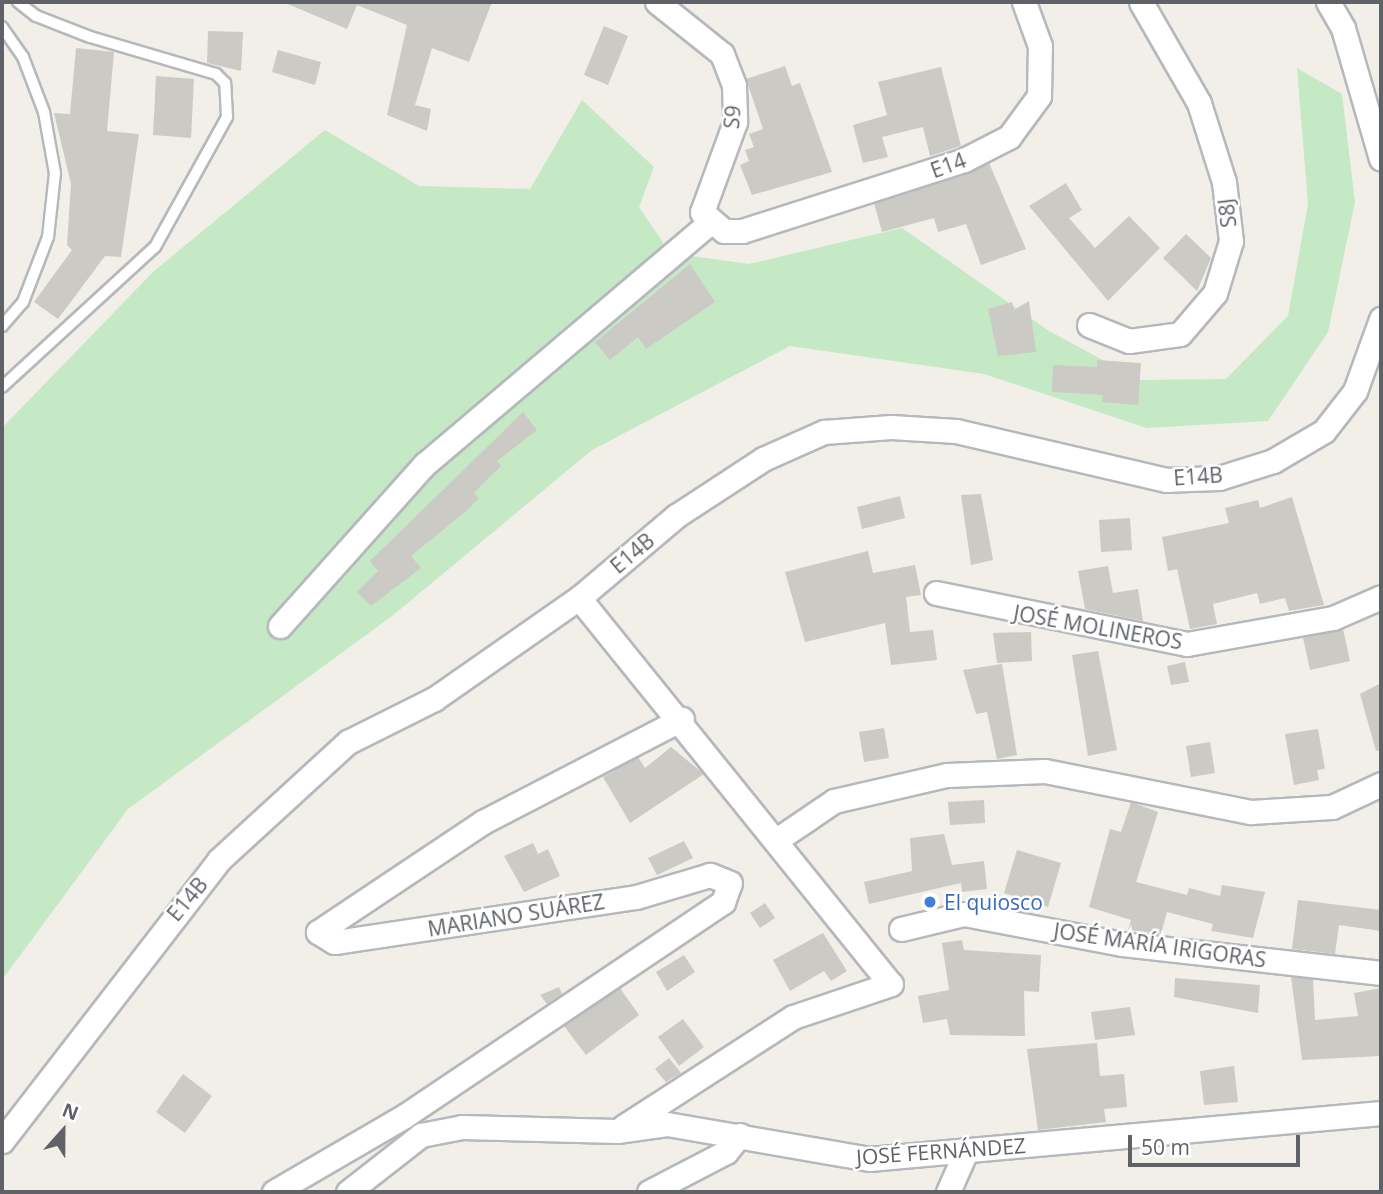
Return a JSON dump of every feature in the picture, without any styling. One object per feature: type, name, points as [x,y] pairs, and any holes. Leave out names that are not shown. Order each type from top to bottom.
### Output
[{"type":"street","name":"S9","points":[[657,2],[722,54],[734,86],[735,122],[705,194],[702,212],[709,223]]},
{"type":"street","name":"E14","points":[[709,223],[742,231],[964,160],[1009,137],[1039,96],[1040,46],[1024,2]]},
{"type":"street","name":"S8J","points":[[1089,326],[1129,341],[1180,334],[1215,293],[1231,241],[1224,182],[1199,103],[1141,2]]},
{"type":"street","points":[[1328,2],[1343,28],[1381,159]]},
{"type":"street","points":[[281,626],[425,464],[709,223]]},
{"type":"street","name":"E14B","points":[[2,1141],[219,860],[348,742],[434,699],[579,598],[676,516],[763,459],[824,432],[956,432],[1166,480],[1219,478],[1273,461],[1324,431],[1348,401],[1381,318]]},
{"type":"street","name":"JOSÉ MOLINEROS","points":[[936,593],[1187,644],[1333,618],[1381,597]]},
{"type":"street","points":[[579,598],[682,719],[891,984],[793,1017],[617,1131]]},
{"type":"street","name":"MARIANO SUÁREZ","points":[[403,1117],[723,902],[730,883],[710,875],[636,897],[334,942],[320,938],[320,926],[483,822],[682,719]]},
{"type":"street","points":[[778,839],[834,801],[947,775],[1045,771],[1263,812],[1332,807],[1381,784]]},
{"type":"street","name":"JOSÉ MARÍA IRIGORAS","points":[[901,929],[964,914],[1123,944],[1381,973]]},
{"type":"street","name":"JOSÉ FERNÁNDEZ","points":[[421,1135],[462,1127],[617,1131],[667,1124],[740,1135],[837,1158],[966,1151],[1381,1113]]},
{"type":"street","points":[[274,1192],[403,1117],[421,1135],[348,1192]]},
{"type":"street","points":[[649,1192],[726,1152],[740,1135]]},
{"type":"street","points":[[948,1192],[966,1151]]},
{"type":"lane","points":[[2,387],[155,247],[227,117],[225,83],[216,74],[90,37],[36,16],[18,2]]},
{"type":"lane","points":[[2,27],[23,57],[44,112],[55,173],[48,237],[23,302],[2,326]]},
{"type":"green space","points":[[1297,68],[1342,94],[1355,202],[1328,332],[1268,421],[1147,428],[984,374],[790,346],[592,450],[392,616],[128,809],[2,980],[2,428],[153,272],[325,130],[419,186],[530,189],[582,100],[654,167],[639,207],[670,253],[749,264],[902,228],[1049,331],[1140,380],[1226,379],[1288,316],[1308,204]]},
{"type":"building","points":[[283,2],[492,2],[469,62],[432,48],[415,105],[431,109],[427,131],[387,115],[407,25],[357,5],[347,29]]},
{"type":"building","points":[[604,26],[628,36],[608,85],[584,75]]},
{"type":"building","points":[[208,31],[243,32],[241,71],[207,63]]},
{"type":"building","points":[[76,48],[114,52],[107,131],[139,134],[121,257],[105,256],[58,319],[34,302],[72,250],[67,245],[71,184],[54,113],[70,114]]},
{"type":"building","points":[[278,50],[321,62],[315,85],[272,72]]},
{"type":"building","points":[[785,66],[792,86],[800,83],[832,172],[752,195],[740,165],[749,161],[745,150],[754,147],[749,134],[763,129],[746,79]]},
{"type":"building","points":[[941,67],[961,146],[930,156],[923,127],[882,137],[888,157],[863,163],[853,125],[887,115],[878,82]]},
{"type":"building","points":[[156,76],[194,79],[191,138],[153,135]]},
{"type":"building","points":[[989,163],[1026,249],[981,265],[966,224],[938,232],[934,218],[882,232],[874,203]]},
{"type":"building","points":[[1066,183],[1082,210],[1069,218],[1095,248],[1129,216],[1160,248],[1108,301],[1029,206]]},
{"type":"building","points":[[1186,234],[1211,258],[1197,291],[1163,258]]},
{"type":"building","points":[[690,264],[715,302],[646,349],[638,337],[610,360],[595,342]]},
{"type":"building","points":[[1029,301],[1036,352],[998,356],[988,309],[1012,302],[1014,310]]},
{"type":"building","points":[[1097,360],[1141,363],[1138,405],[1102,402],[1103,395],[1052,392],[1053,365],[1097,367]]},
{"type":"building","points":[[523,412],[537,430],[497,461],[501,466],[474,493],[479,498],[466,511],[411,556],[421,568],[371,606],[357,592],[378,571],[370,561]]},
{"type":"building","points":[[981,494],[993,560],[971,565],[961,495]]},
{"type":"building","points":[[900,496],[905,518],[862,529],[857,507]]},
{"type":"building","points":[[1292,497],[1324,605],[1289,611],[1285,598],[1260,604],[1257,593],[1213,604],[1217,624],[1190,629],[1177,569],[1168,571],[1162,537],[1229,523],[1225,508],[1258,500],[1260,508]]},
{"type":"building","points":[[1130,518],[1132,550],[1101,552],[1099,520]]},
{"type":"building","points":[[868,551],[873,573],[915,565],[921,595],[906,597],[910,632],[933,630],[937,660],[891,665],[885,623],[805,642],[785,572]]},
{"type":"building","points":[[1108,566],[1113,593],[1138,589],[1143,621],[1085,609],[1078,571]]},
{"type":"building","points":[[1343,629],[1350,661],[1310,670],[1303,638]]},
{"type":"building","points":[[1031,632],[1032,661],[997,663],[993,633]]},
{"type":"building","points":[[1098,651],[1117,750],[1088,756],[1072,655]]},
{"type":"building","points":[[1185,662],[1189,682],[1171,685],[1167,666]]},
{"type":"building","points":[[1002,664],[1017,755],[997,759],[987,712],[976,714],[963,670]]},
{"type":"building","points":[[1381,683],[1381,750],[1376,751],[1360,694]]},
{"type":"building","points":[[884,728],[889,758],[864,762],[859,732]]},
{"type":"building","points":[[1318,729],[1325,769],[1317,770],[1319,780],[1294,785],[1285,734]]},
{"type":"building","points":[[1210,742],[1215,773],[1191,777],[1186,746]]},
{"type":"building","points":[[671,747],[704,774],[630,823],[603,777],[638,757],[645,768]]},
{"type":"building","points":[[984,800],[985,823],[950,825],[948,802]]},
{"type":"building","points":[[1131,802],[1158,812],[1136,882],[1187,895],[1189,888],[1220,896],[1222,885],[1265,892],[1253,938],[1211,931],[1213,924],[1167,912],[1161,934],[1128,930],[1131,920],[1089,907],[1110,829],[1121,832]]},
{"type":"building","points":[[944,834],[952,865],[984,861],[987,889],[962,892],[961,883],[869,904],[864,882],[912,871],[910,838]]},
{"type":"building","points":[[684,841],[693,858],[657,875],[648,858]]},
{"type":"building","points":[[533,843],[538,854],[548,849],[560,876],[524,892],[504,856]]},
{"type":"building","points":[[1017,850],[1061,863],[1048,907],[1004,893]]},
{"type":"building","points":[[1298,900],[1381,910],[1381,931],[1339,925],[1335,954],[1292,949]]},
{"type":"building","points":[[765,903],[775,918],[760,928],[750,913]]},
{"type":"building","points":[[823,933],[847,971],[831,981],[824,971],[790,991],[773,960]]},
{"type":"building","points":[[962,940],[964,950],[1041,955],[1039,992],[1024,991],[1025,1036],[950,1035],[947,1019],[923,1023],[918,996],[949,990],[942,943]]},
{"type":"building","points":[[684,955],[695,972],[667,991],[656,972]]},
{"type":"building","points":[[1291,977],[1313,979],[1315,1020],[1358,1016],[1354,993],[1381,988],[1381,1056],[1302,1060]]},
{"type":"building","points":[[1175,978],[1260,985],[1258,1013],[1174,997]]},
{"type":"building","points":[[559,987],[562,994],[547,1004],[540,995]]},
{"type":"building","points":[[620,988],[639,1015],[586,1055],[564,1026]]},
{"type":"building","points":[[1130,1007],[1135,1035],[1095,1040],[1091,1012]]},
{"type":"building","points":[[683,1019],[704,1047],[679,1066],[658,1037]]},
{"type":"building","points":[[1097,1043],[1100,1076],[1124,1074],[1127,1107],[1104,1109],[1106,1122],[1038,1130],[1027,1049]]},
{"type":"building","points":[[669,1058],[681,1073],[666,1082],[655,1069]]},
{"type":"building","points":[[1234,1066],[1238,1102],[1204,1105],[1200,1071]]},
{"type":"building","points":[[183,1074],[212,1096],[185,1133],[156,1112]]},
{"type":"place","name":"El quiosco","points":[[930,902]]}]
